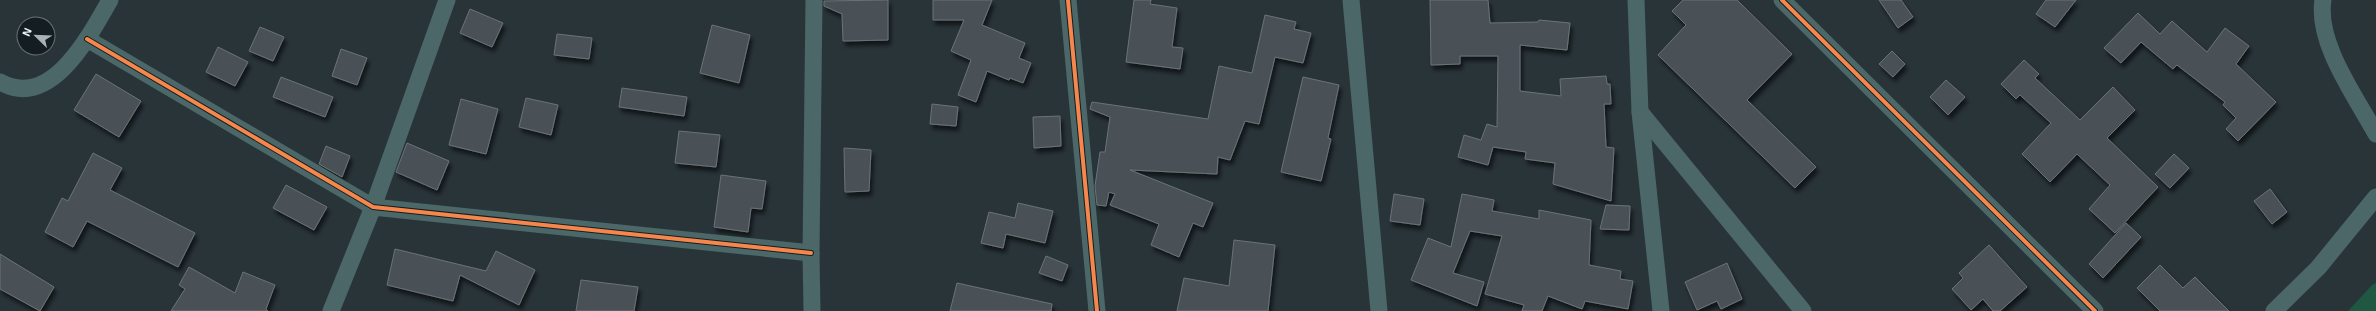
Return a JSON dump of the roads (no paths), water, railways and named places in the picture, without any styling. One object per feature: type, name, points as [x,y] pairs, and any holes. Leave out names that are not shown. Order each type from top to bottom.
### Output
[{"type":"street","points":[[0,82],[22,89],[36,87],[64,69],[87,39],[110,0]]},
{"type":"street","points":[[331,311],[373,207],[447,0]]},
{"type":"street","points":[[812,311],[811,253],[814,0]]},
{"type":"street","points":[[1068,0],[1097,311]]},
{"type":"street","points":[[1351,0],[1379,311]]},
{"type":"street","points":[[1636,0],[1640,112],[1661,311]]},
{"type":"street","points":[[1782,0],[2095,311]]},
{"type":"street","points":[[2323,0],[2321,12],[2332,51],[2376,134]]},
{"type":"street","points":[[87,39],[373,207],[811,253]]},
{"type":"street","points":[[1640,112],[1803,311]]},
{"type":"street","points":[[2274,311],[2318,268],[2376,197]]}]
